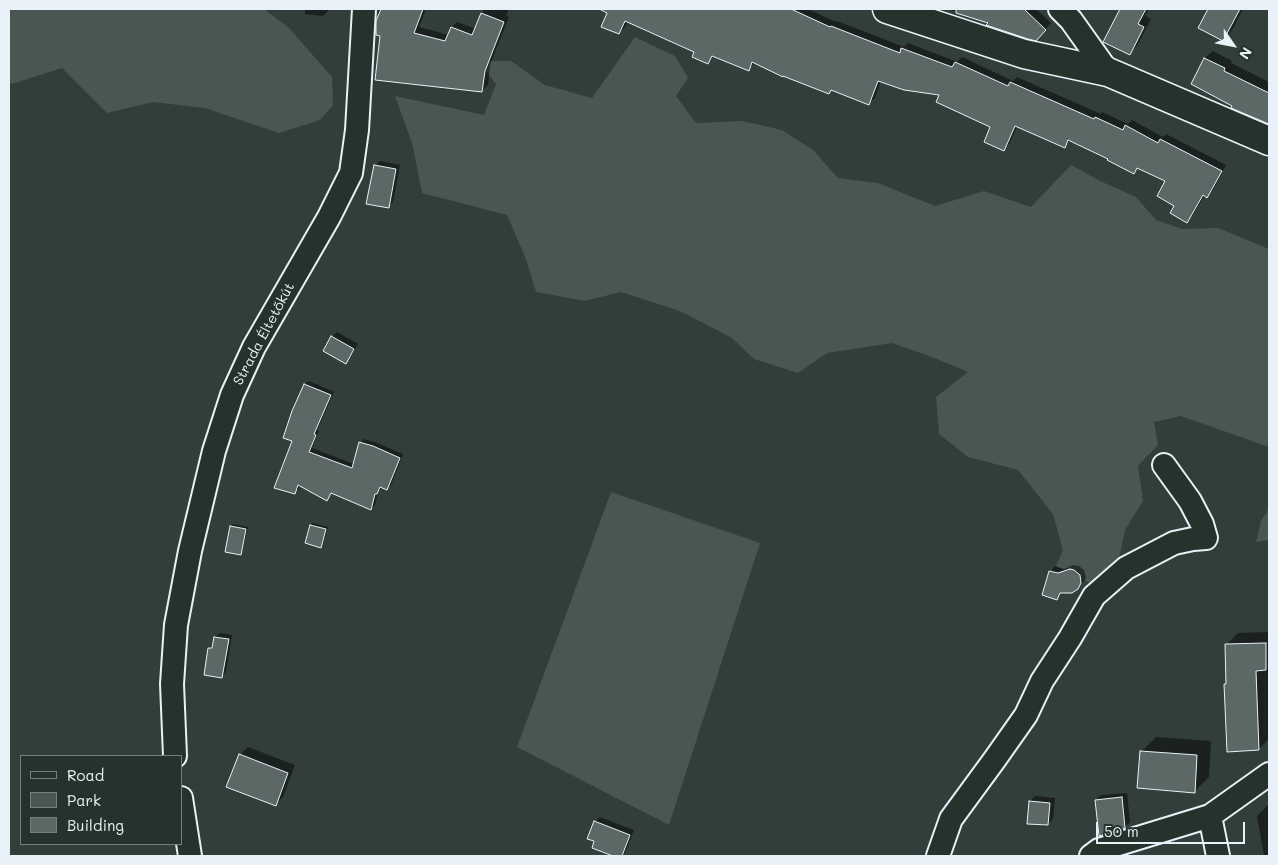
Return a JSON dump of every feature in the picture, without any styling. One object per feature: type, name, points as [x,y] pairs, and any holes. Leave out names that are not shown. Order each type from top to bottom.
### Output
[{"type":"main road","points":[[887,9],[1024,54],[1108,72],[1269,140]]},
{"type":"street","name":"Strada Éltetőkút","points":[[175,755],[172,684],[176,624],[190,551],[214,451],[232,395],[254,347],[329,217],[351,173],[357,130],[364,9]]},
{"type":"street","points":[[1060,9],[1071,20],[1108,72]]},
{"type":"street","points":[[938,856],[951,819],[1026,715],[1042,681],[1094,596],[1126,568],[1174,543],[1193,538],[1206,538],[1202,524],[1190,501],[1164,465]]},
{"type":"street","points":[[1091,856],[1099,850],[1210,816],[1269,774]]},
{"type":"street","points":[[182,804],[190,856]]},
{"type":"street","points":[[1210,816],[1218,856]]},
{"type":"green space","points":[[9,9],[264,9],[289,28],[332,77],[333,105],[320,120],[279,133],[205,108],[153,102],[107,113],[62,68],[12,84],[9,83]]},
{"type":"green space","points":[[635,37],[675,56],[688,78],[676,96],[696,123],[742,121],[782,130],[813,150],[838,178],[878,183],[935,206],[984,191],[1031,207],[1071,165],[1098,180],[1136,197],[1156,220],[1182,229],[1218,228],[1269,249],[1269,447],[1181,416],[1154,422],[1158,445],[1138,466],[1143,501],[1125,530],[1116,574],[1106,591],[1056,566],[1063,550],[1053,514],[1018,470],[968,457],[939,434],[936,397],[968,372],[892,343],[827,353],[798,373],[754,359],[732,338],[680,311],[621,292],[585,301],[536,292],[526,259],[507,215],[422,193],[412,143],[395,96],[484,115],[496,84],[478,61],[511,61],[545,85],[592,98]]},
{"type":"green space","points":[[611,492],[760,543],[669,825],[517,747]]},
{"type":"green space","points":[[1269,508],[1269,540],[1256,542],[1261,521]]},
{"type":"building","points":[[381,9],[423,9],[414,33],[445,41],[451,27],[472,35],[481,13],[504,22],[485,71],[482,92],[375,80],[380,36],[376,35],[376,21]]},
{"type":"building","points":[[599,9],[791,9],[830,27],[900,53],[901,48],[952,67],[955,62],[1008,86],[1010,82],[1123,130],[1125,125],[1158,143],[1160,139],[1222,171],[1207,198],[1203,195],[1187,223],[1170,213],[1174,206],[1157,196],[1165,181],[1137,168],[1134,174],[1068,140],[1065,148],[1015,126],[1004,151],[984,142],[990,127],[936,102],[939,95],[904,90],[878,81],[869,105],[831,90],[829,94],[783,77],[752,62],[749,71],[712,56],[708,64],[692,57],[694,52],[625,21],[619,34],[601,27],[607,13]]},
{"type":"building","points":[[956,9],[1024,9],[1046,30],[1036,41],[956,13]]},
{"type":"building","points":[[1120,9],[1146,9],[1138,24],[1144,27],[1130,55],[1103,42]]},
{"type":"building","points":[[1208,9],[1240,9],[1223,41],[1198,28]]},
{"type":"building","points":[[1204,58],[1225,68],[1224,71],[1269,93],[1269,124],[1231,108],[1232,106],[1191,84]]},
{"type":"building","points":[[374,165],[396,169],[389,208],[366,204]]},
{"type":"building","points":[[331,336],[354,349],[346,364],[323,351]]},
{"type":"building","points":[[304,384],[331,395],[314,434],[316,435],[309,452],[352,468],[359,442],[400,458],[387,490],[380,487],[377,494],[375,494],[371,510],[331,493],[327,501],[298,485],[295,494],[274,488],[292,441],[283,438]]},
{"type":"building","points":[[310,525],[326,529],[321,548],[305,543]]},
{"type":"building","points":[[230,526],[246,529],[241,555],[225,552]]},
{"type":"building","points":[[1070,569],[1080,575],[1081,583],[1078,589],[1072,593],[1060,593],[1057,600],[1042,595],[1049,571],[1058,573]]},
{"type":"building","points":[[214,637],[229,639],[222,678],[204,675],[208,648],[212,648]]},
{"type":"building","points":[[1266,643],[1266,670],[1256,671],[1259,750],[1227,752],[1224,684],[1226,684],[1225,644]]},
{"type":"building","points":[[1140,751],[1197,755],[1195,793],[1137,788]]},
{"type":"building","points":[[239,754],[288,773],[276,806],[226,787]]},
{"type":"building","points":[[1122,797],[1125,828],[1099,836],[1095,800]]},
{"type":"building","points":[[1029,801],[1050,803],[1048,825],[1027,824]]},
{"type":"building","points":[[594,821],[630,835],[622,856],[613,856],[592,848],[594,841],[587,839]]}]
